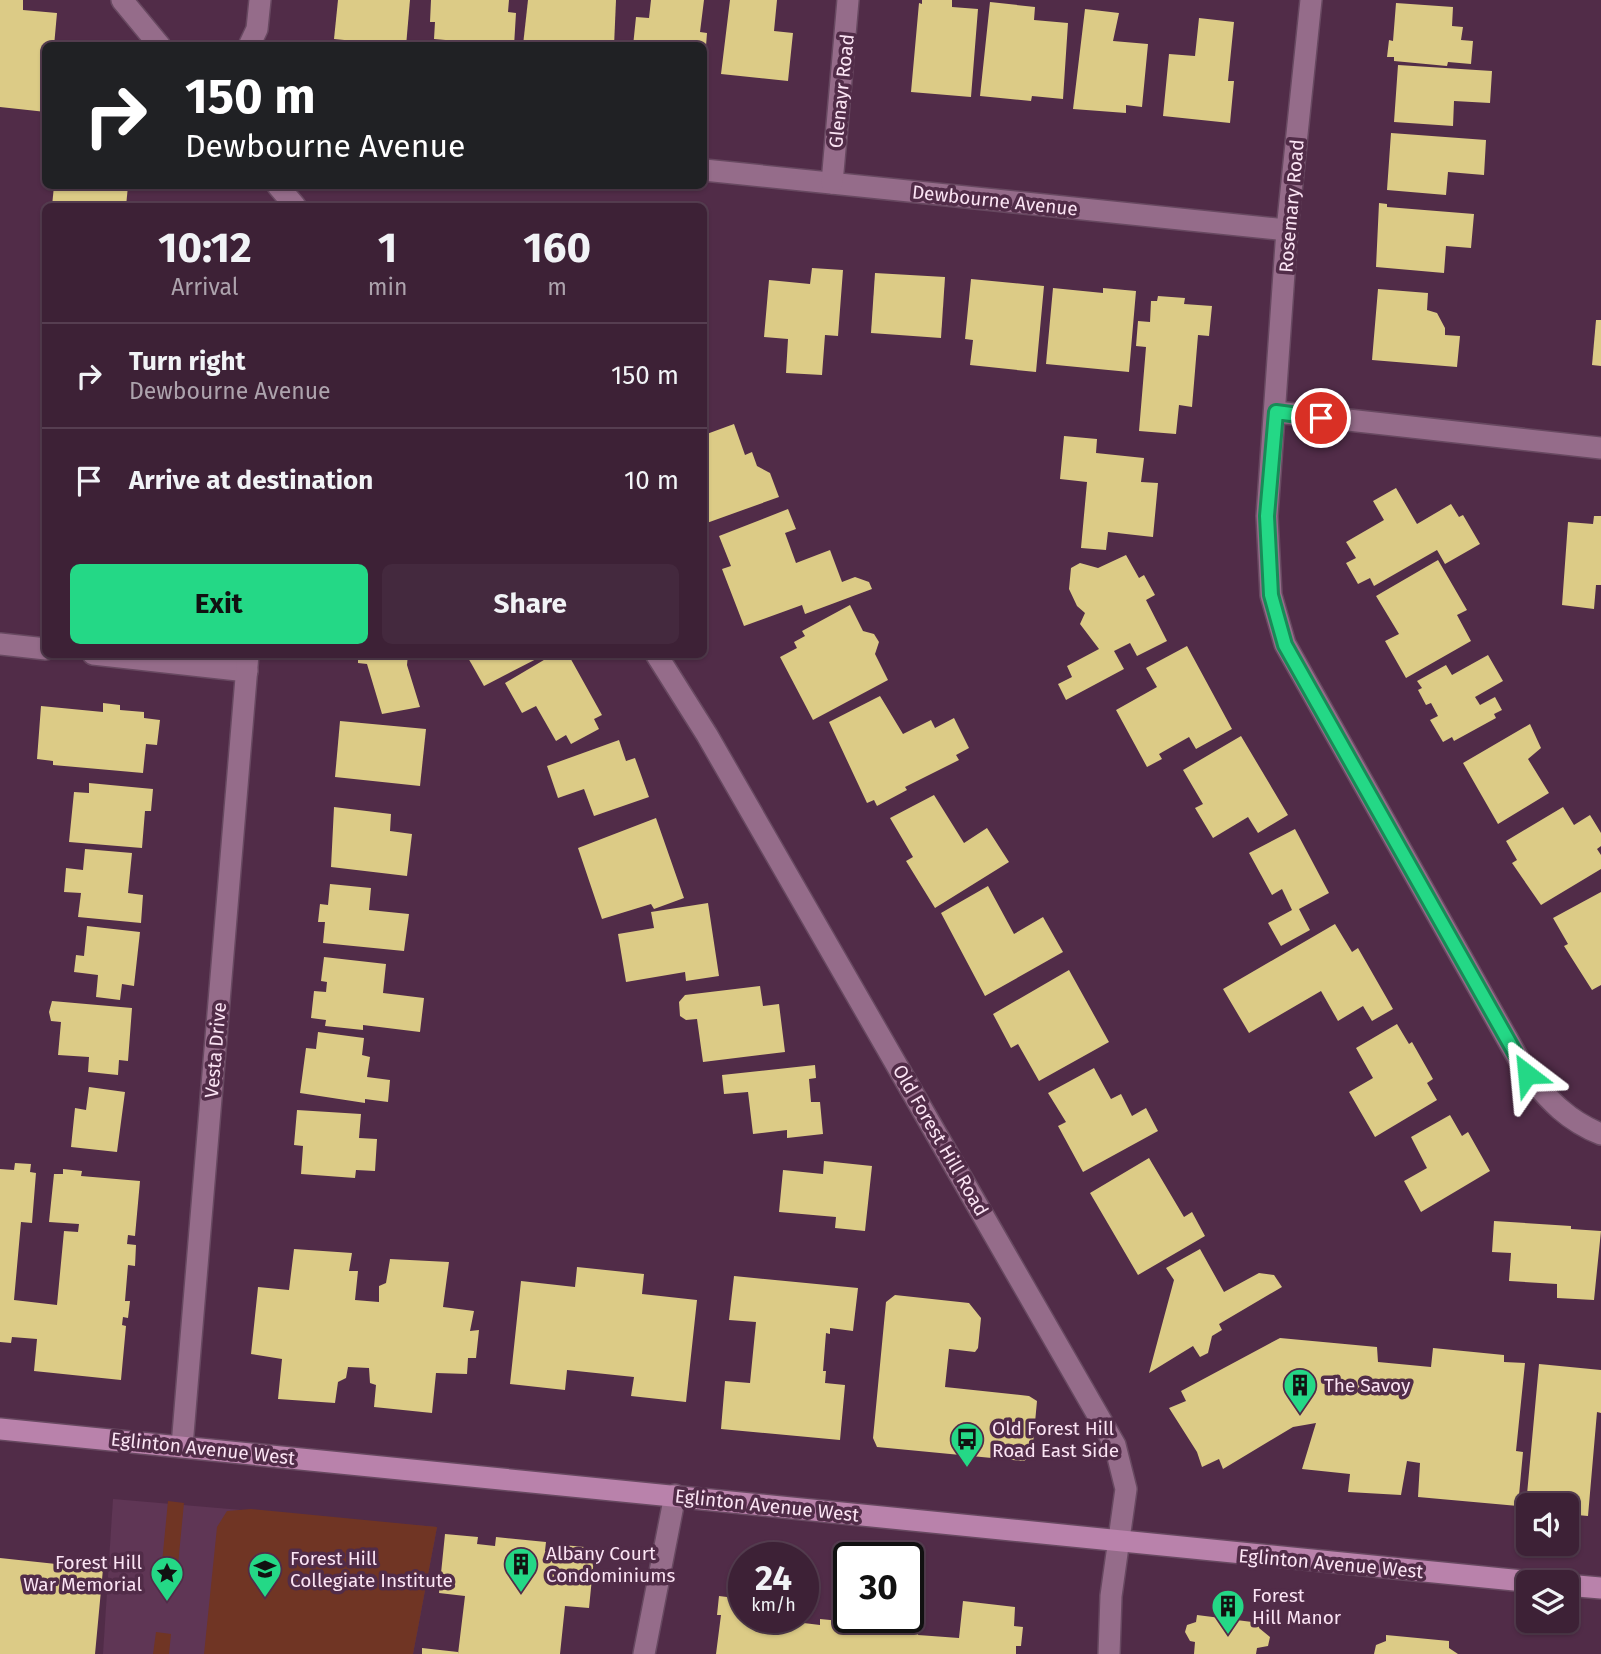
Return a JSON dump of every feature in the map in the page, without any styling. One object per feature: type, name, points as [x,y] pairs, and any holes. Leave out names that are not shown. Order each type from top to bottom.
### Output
[{"type":"main road","name":"Eglinton Avenue West","points":[[0,1429],[1516,1580]]},
{"type":"main road","points":[[1579,1586],[1601,1588]]},
{"type":"street","points":[[122,0],[157,42]]},
{"type":"street","points":[[251,42],[257,29],[260,0]]},
{"type":"street","name":"Glenayr Road","points":[[832,183],[848,0]]},
{"type":"street","name":"Rosemary Road","points":[[1311,0],[1287,230],[1267,516],[1271,595],[1285,645],[1527,1074],[1555,1108],[1577,1125],[1601,1134]]},
{"type":"street","name":"Dewbourne Avenue","points":[[707,170],[1287,230]]},
{"type":"street","points":[[281,189],[292,203]]},
{"type":"street","points":[[1276,412],[1601,448]]},
{"type":"street","points":[[0,644],[42,649]]},
{"type":"street","points":[[161,658],[247,663]]},
{"type":"street","name":"Old Forest Hill Road","points":[[658,658],[714,747],[1115,1446],[1126,1489],[1111,1596],[1109,1654]]},
{"type":"street","name":"Vesta Drive","points":[[183,1446],[247,663]]},
{"type":"street","points":[[644,1654],[675,1495]]},
{"type":"shaded area","name":"Forest Hill Collegiate Institute","points":[[113,1499],[437,1527],[413,1654],[103,1654]]},
{"type":"shaded area","points":[[168,1501],[184,1503],[177,1575],[161,1573]]},
{"type":"shaded area","name":"Forest Hill Collegiate Institute","points":[[251,1509],[437,1527],[413,1654],[204,1654],[217,1527],[227,1511]]},
{"type":"shaded area","points":[[156,1632],[171,1634],[169,1654],[153,1654]]},
{"type":"building","points":[[0,0],[23,0],[23,10],[57,13],[54,42],[42,42],[42,112],[0,107]]},
{"type":"building","points":[[338,0],[410,0],[406,42],[334,39]]},
{"type":"building","points":[[431,0],[509,0],[508,12],[516,13],[514,42],[457,42],[434,39],[435,22],[430,22]]},
{"type":"building","points":[[528,0],[616,0],[614,42],[523,42]]},
{"type":"building","points":[[651,0],[704,0],[700,32],[707,33],[706,42],[633,42],[636,17],[649,18]]},
{"type":"building","points":[[730,0],[777,0],[774,31],[793,33],[788,81],[721,74]]},
{"type":"building","points":[[922,0],[952,0],[952,7],[978,9],[971,97],[911,92],[919,3],[922,4]]},
{"type":"building","points":[[990,2],[1035,7],[1034,20],[1068,23],[1063,99],[1032,96],[1031,101],[980,96]]},
{"type":"building","points":[[1396,3],[1453,7],[1452,26],[1463,27],[1461,40],[1473,41],[1471,64],[1448,62],[1447,66],[1394,61],[1394,57],[1387,57],[1389,40],[1393,41]]},
{"type":"building","points":[[1085,9],[1119,13],[1113,41],[1148,44],[1142,107],[1126,105],[1126,113],[1073,109]]},
{"type":"building","points":[[1199,18],[1234,22],[1228,81],[1234,81],[1230,123],[1163,116],[1169,54],[1195,56]]},
{"type":"building","points":[[1398,65],[1492,71],[1490,103],[1454,101],[1453,126],[1394,122]]},
{"type":"building","points":[[1391,133],[1486,140],[1484,175],[1448,172],[1446,195],[1387,190]]},
{"type":"building","points":[[54,189],[128,189],[126,203],[52,203]]},
{"type":"building","points":[[1379,203],[1387,204],[1387,207],[1474,214],[1471,248],[1446,246],[1444,273],[1376,267]]},
{"type":"building","points":[[812,268],[843,270],[838,336],[825,335],[822,375],[786,373],[788,339],[764,337],[769,280],[810,284]]},
{"type":"building","points":[[875,273],[945,277],[941,338],[871,333]]},
{"type":"building","points":[[971,279],[1044,286],[1036,372],[970,365],[973,340],[965,339]]},
{"type":"building","points":[[1053,288],[1103,293],[1103,288],[1136,291],[1129,372],[1046,364]]},
{"type":"building","points":[[1378,289],[1428,293],[1427,310],[1437,313],[1445,328],[1445,335],[1460,336],[1457,367],[1372,360]]},
{"type":"building","points":[[1158,296],[1185,298],[1184,304],[1212,306],[1209,336],[1198,335],[1192,407],[1179,405],[1176,434],[1139,431],[1146,347],[1136,346],[1138,321],[1150,322],[1151,301],[1157,301]]},
{"type":"building","points":[[1596,320],[1601,320],[1601,366],[1592,365]]},
{"type":"building","points":[[734,424],[745,455],[752,452],[757,466],[770,473],[779,497],[707,523],[707,434]]},
{"type":"building","points":[[1064,436],[1097,439],[1096,453],[1144,458],[1141,482],[1158,483],[1153,537],[1108,532],[1106,550],[1081,548],[1087,482],[1060,479]]},
{"type":"building","points":[[1396,488],[1417,524],[1451,504],[1459,517],[1463,515],[1480,544],[1445,564],[1437,550],[1374,586],[1370,578],[1358,584],[1346,563],[1356,558],[1346,542],[1384,520],[1373,501]]},
{"type":"building","points":[[788,509],[796,529],[785,533],[796,563],[830,550],[842,582],[855,577],[869,582],[872,589],[805,614],[802,605],[744,626],[722,569],[731,566],[719,536]]},
{"type":"building","points":[[1594,516],[1601,516],[1601,585],[1596,585],[1594,609],[1562,605],[1568,522],[1593,524]]},
{"type":"building","points":[[1126,555],[1139,578],[1144,575],[1155,595],[1146,600],[1167,641],[1137,656],[1130,643],[1114,651],[1124,669],[1066,700],[1058,684],[1072,677],[1067,666],[1099,649],[1080,624],[1085,613],[1077,606],[1069,589],[1071,568],[1080,563],[1098,568]]},
{"type":"building","points":[[1438,560],[1467,610],[1457,615],[1471,641],[1406,678],[1385,641],[1399,634],[1376,596]]},
{"type":"building","points":[[850,605],[863,631],[874,634],[879,642],[875,654],[888,680],[813,720],[780,657],[797,648],[794,642],[805,636],[802,631]]},
{"type":"building","points":[[1187,646],[1232,729],[1196,749],[1189,737],[1159,754],[1162,759],[1147,767],[1116,710],[1157,687],[1146,668]]},
{"type":"building","points":[[1488,655],[1503,681],[1475,697],[1480,705],[1495,697],[1502,710],[1494,714],[1496,718],[1454,741],[1452,737],[1443,742],[1430,720],[1438,716],[1431,703],[1426,705],[1418,690],[1422,688],[1417,681],[1446,665],[1452,675]]},
{"type":"building","points":[[358,658],[408,658],[407,665],[420,707],[382,714],[367,664],[358,663]]},
{"type":"building","points":[[468,658],[538,658],[484,686]]},
{"type":"building","points":[[547,658],[570,658],[602,715],[594,719],[599,729],[571,744],[566,735],[556,741],[536,706],[522,713],[505,683]]},
{"type":"building","points":[[880,696],[903,734],[931,720],[935,728],[954,718],[969,748],[956,755],[959,760],[905,787],[907,790],[877,806],[874,800],[867,803],[829,722]]},
{"type":"building","points":[[103,703],[120,705],[120,710],[144,712],[144,718],[160,720],[157,745],[146,744],[143,773],[53,765],[53,761],[37,759],[41,706],[103,712]]},
{"type":"building","points":[[340,721],[426,729],[420,786],[335,777]]},
{"type":"building","points":[[1530,724],[1541,748],[1528,759],[1549,793],[1498,824],[1463,763]]},
{"type":"building","points":[[1241,736],[1288,815],[1258,833],[1248,817],[1213,838],[1195,808],[1203,804],[1183,770]]},
{"type":"building","points":[[619,740],[626,761],[635,758],[649,797],[594,816],[584,789],[558,798],[547,766]]},
{"type":"building","points":[[89,783],[153,789],[151,811],[145,811],[142,848],[69,842],[74,792],[89,793]]},
{"type":"building","points":[[934,795],[964,843],[987,828],[1009,862],[935,908],[906,861],[913,857],[890,818]]},
{"type":"building","points":[[334,807],[391,814],[390,831],[412,834],[407,876],[331,867]]},
{"type":"building","points":[[1563,807],[1574,825],[1590,815],[1601,833],[1601,846],[1597,849],[1601,855],[1601,869],[1541,905],[1512,863],[1517,860],[1506,841]]},
{"type":"building","points":[[656,818],[684,898],[654,909],[651,904],[602,919],[578,848]]},
{"type":"building","points":[[1295,829],[1329,893],[1299,909],[1310,930],[1281,946],[1268,923],[1292,910],[1282,889],[1272,895],[1249,853]]},
{"type":"building","points":[[85,849],[132,853],[128,893],[143,895],[141,923],[78,917],[81,893],[64,892],[66,868],[83,870]]},
{"type":"building","points":[[330,884],[371,888],[369,910],[409,914],[404,951],[323,943],[325,922],[318,922],[320,904],[328,905]]},
{"type":"building","points":[[988,886],[1014,934],[1043,917],[1063,952],[985,996],[941,913]]},
{"type":"building","points":[[1601,892],[1601,985],[1592,990],[1564,946],[1568,944],[1553,918]]},
{"type":"building","points":[[708,903],[719,976],[686,981],[685,972],[626,982],[618,934],[654,928],[651,912]]},
{"type":"building","points":[[1335,924],[1352,952],[1358,948],[1393,1009],[1372,1021],[1363,1006],[1338,1021],[1321,991],[1249,1033],[1223,989]]},
{"type":"building","points":[[87,926],[140,932],[134,986],[122,984],[120,1000],[96,997],[98,975],[74,972],[76,955],[84,956]]},
{"type":"building","points":[[324,957],[386,964],[383,993],[424,998],[420,1032],[363,1025],[363,1030],[325,1026],[326,1020],[311,1018],[314,991],[326,992],[327,982],[321,981]]},
{"type":"building","points":[[1069,970],[1109,1042],[1039,1081],[1018,1044],[1011,1048],[993,1014]]},
{"type":"building","points":[[760,986],[763,1006],[779,1004],[785,1052],[703,1062],[697,1019],[686,1020],[680,1016],[679,1002],[685,995]]},
{"type":"building","points":[[52,1001],[132,1008],[128,1061],[119,1060],[118,1075],[88,1072],[89,1057],[58,1055],[61,1022],[51,1021],[49,1012]]},
{"type":"building","points":[[1397,1024],[1409,1044],[1412,1042],[1433,1079],[1427,1083],[1437,1100],[1375,1137],[1349,1092],[1373,1078],[1356,1048]]},
{"type":"building","points":[[318,1032],[364,1038],[362,1055],[370,1057],[367,1077],[390,1080],[388,1102],[365,1099],[365,1103],[300,1093],[306,1048],[316,1049]]},
{"type":"building","points":[[815,1065],[816,1078],[809,1079],[811,1102],[820,1102],[823,1134],[787,1138],[787,1130],[753,1134],[748,1092],[724,1094],[722,1075]]},
{"type":"building","points":[[1094,1068],[1111,1099],[1121,1094],[1132,1116],[1146,1108],[1158,1131],[1083,1172],[1058,1126],[1066,1122],[1048,1093]]},
{"type":"building","points":[[89,1087],[125,1092],[117,1152],[71,1147],[75,1108],[86,1110]]},
{"type":"building","points":[[297,1110],[361,1114],[359,1138],[377,1139],[375,1171],[356,1170],[355,1178],[301,1174],[303,1146],[294,1145]]},
{"type":"building","points":[[1450,1115],[1462,1136],[1468,1132],[1490,1171],[1421,1212],[1404,1181],[1427,1168],[1411,1137]]},
{"type":"building","points":[[1149,1158],[1184,1217],[1192,1212],[1205,1236],[1138,1275],[1090,1193]]},
{"type":"building","points":[[824,1161],[872,1166],[865,1231],[835,1228],[836,1217],[779,1212],[783,1170],[823,1174]]},
{"type":"building","points":[[15,1163],[31,1164],[30,1172],[36,1173],[32,1223],[21,1222],[14,1300],[57,1305],[64,1231],[78,1232],[79,1224],[49,1222],[54,1174],[63,1174],[63,1169],[82,1171],[81,1176],[140,1181],[135,1236],[128,1235],[127,1244],[136,1245],[135,1266],[128,1265],[125,1301],[130,1301],[128,1318],[123,1317],[122,1325],[126,1326],[121,1380],[34,1371],[37,1339],[12,1337],[11,1343],[0,1342],[0,1169],[14,1170]]},
{"type":"building","points":[[1494,1221],[1571,1226],[1571,1229],[1601,1231],[1594,1300],[1557,1298],[1557,1284],[1509,1281],[1511,1253],[1492,1252]]},
{"type":"building","points":[[294,1249],[352,1253],[349,1271],[358,1271],[355,1300],[379,1302],[379,1286],[386,1283],[390,1259],[449,1262],[443,1307],[474,1311],[470,1331],[479,1330],[476,1358],[468,1358],[467,1374],[436,1373],[432,1413],[374,1407],[376,1385],[370,1383],[369,1368],[348,1367],[346,1378],[338,1382],[335,1403],[278,1399],[282,1359],[251,1354],[258,1287],[289,1290]]},
{"type":"building","points":[[1200,1249],[1224,1292],[1259,1273],[1274,1275],[1282,1287],[1219,1324],[1222,1330],[1212,1336],[1208,1353],[1200,1357],[1193,1346],[1149,1373],[1174,1280],[1166,1268]]},
{"type":"building","points":[[577,1267],[644,1274],[642,1294],[697,1300],[686,1402],[631,1396],[634,1377],[567,1370],[565,1390],[510,1384],[521,1281],[575,1287]]},
{"type":"building","points":[[734,1276],[858,1288],[853,1331],[830,1328],[830,1334],[826,1333],[823,1371],[826,1371],[825,1383],[845,1385],[840,1440],[721,1429],[725,1381],[750,1383],[756,1322],[729,1320]]},
{"type":"building","points":[[895,1295],[969,1303],[981,1318],[978,1348],[975,1352],[949,1349],[945,1387],[1029,1396],[1037,1401],[1032,1455],[1024,1461],[877,1447],[873,1438],[886,1302]]},
{"type":"building","name":"The Savoy","points":[[1280,1338],[1377,1347],[1378,1362],[1431,1367],[1433,1348],[1504,1355],[1504,1362],[1525,1363],[1516,1451],[1523,1452],[1516,1506],[1418,1497],[1420,1463],[1407,1461],[1401,1495],[1348,1492],[1350,1474],[1302,1469],[1316,1423],[1293,1427],[1223,1469],[1219,1459],[1202,1467],[1197,1452],[1169,1408],[1186,1401],[1181,1391]]},
{"type":"building","points":[[1539,1364],[1601,1370],[1601,1413],[1597,1412],[1588,1516],[1579,1515],[1579,1493],[1527,1493]]},
{"type":"building","name":"Albany Court Condominiums","points":[[445,1534],[478,1537],[477,1544],[495,1546],[496,1537],[546,1542],[545,1551],[563,1553],[563,1545],[595,1548],[589,1608],[565,1606],[560,1654],[458,1654],[465,1596],[439,1593]]},
{"type":"building","points":[[0,1558],[103,1569],[95,1654],[0,1654]]},
{"type":"building","points":[[728,1588],[728,1633],[819,1633],[820,1619],[833,1620],[833,1633],[918,1633],[959,1638],[963,1601],[1015,1607],[1014,1626],[1023,1627],[1021,1646],[1016,1646],[1016,1654],[716,1654],[721,1615],[717,1615],[719,1596],[727,1597]]},
{"type":"building","name":"Forest Hill Manor","points":[[1197,1615],[1260,1623],[1259,1628],[1270,1637],[1268,1646],[1257,1648],[1256,1654],[1194,1654],[1195,1642],[1190,1641],[1185,1632],[1187,1625],[1196,1622]]},
{"type":"building","name":"Forest Hill Manor","points":[[1386,1635],[1449,1641],[1449,1648],[1458,1654],[1374,1654],[1376,1645],[1386,1641]]},
{"type":"building","points":[[422,1648],[458,1652],[458,1654],[422,1654]]},
{"type":"place","name":"The Savoy","points":[[1300,1415]]},
{"type":"place","name":"Old Forest Hill Road East Side","points":[[967,1469]]},
{"type":"place","name":"Albany Court Condominiums","points":[[521,1594]]},
{"type":"place","name":"Forest Hill Collegiate Institute","points":[[265,1599]]},
{"type":"place","name":"Forest Hill War Memorial","points":[[167,1603]]},
{"type":"place","name":"Forest Hill Manor","points":[[1228,1636]]},
{"type":"route","points":[[1321,418],[1276,412],[1267,516],[1271,595],[1285,645],[1527,1074]]}]
